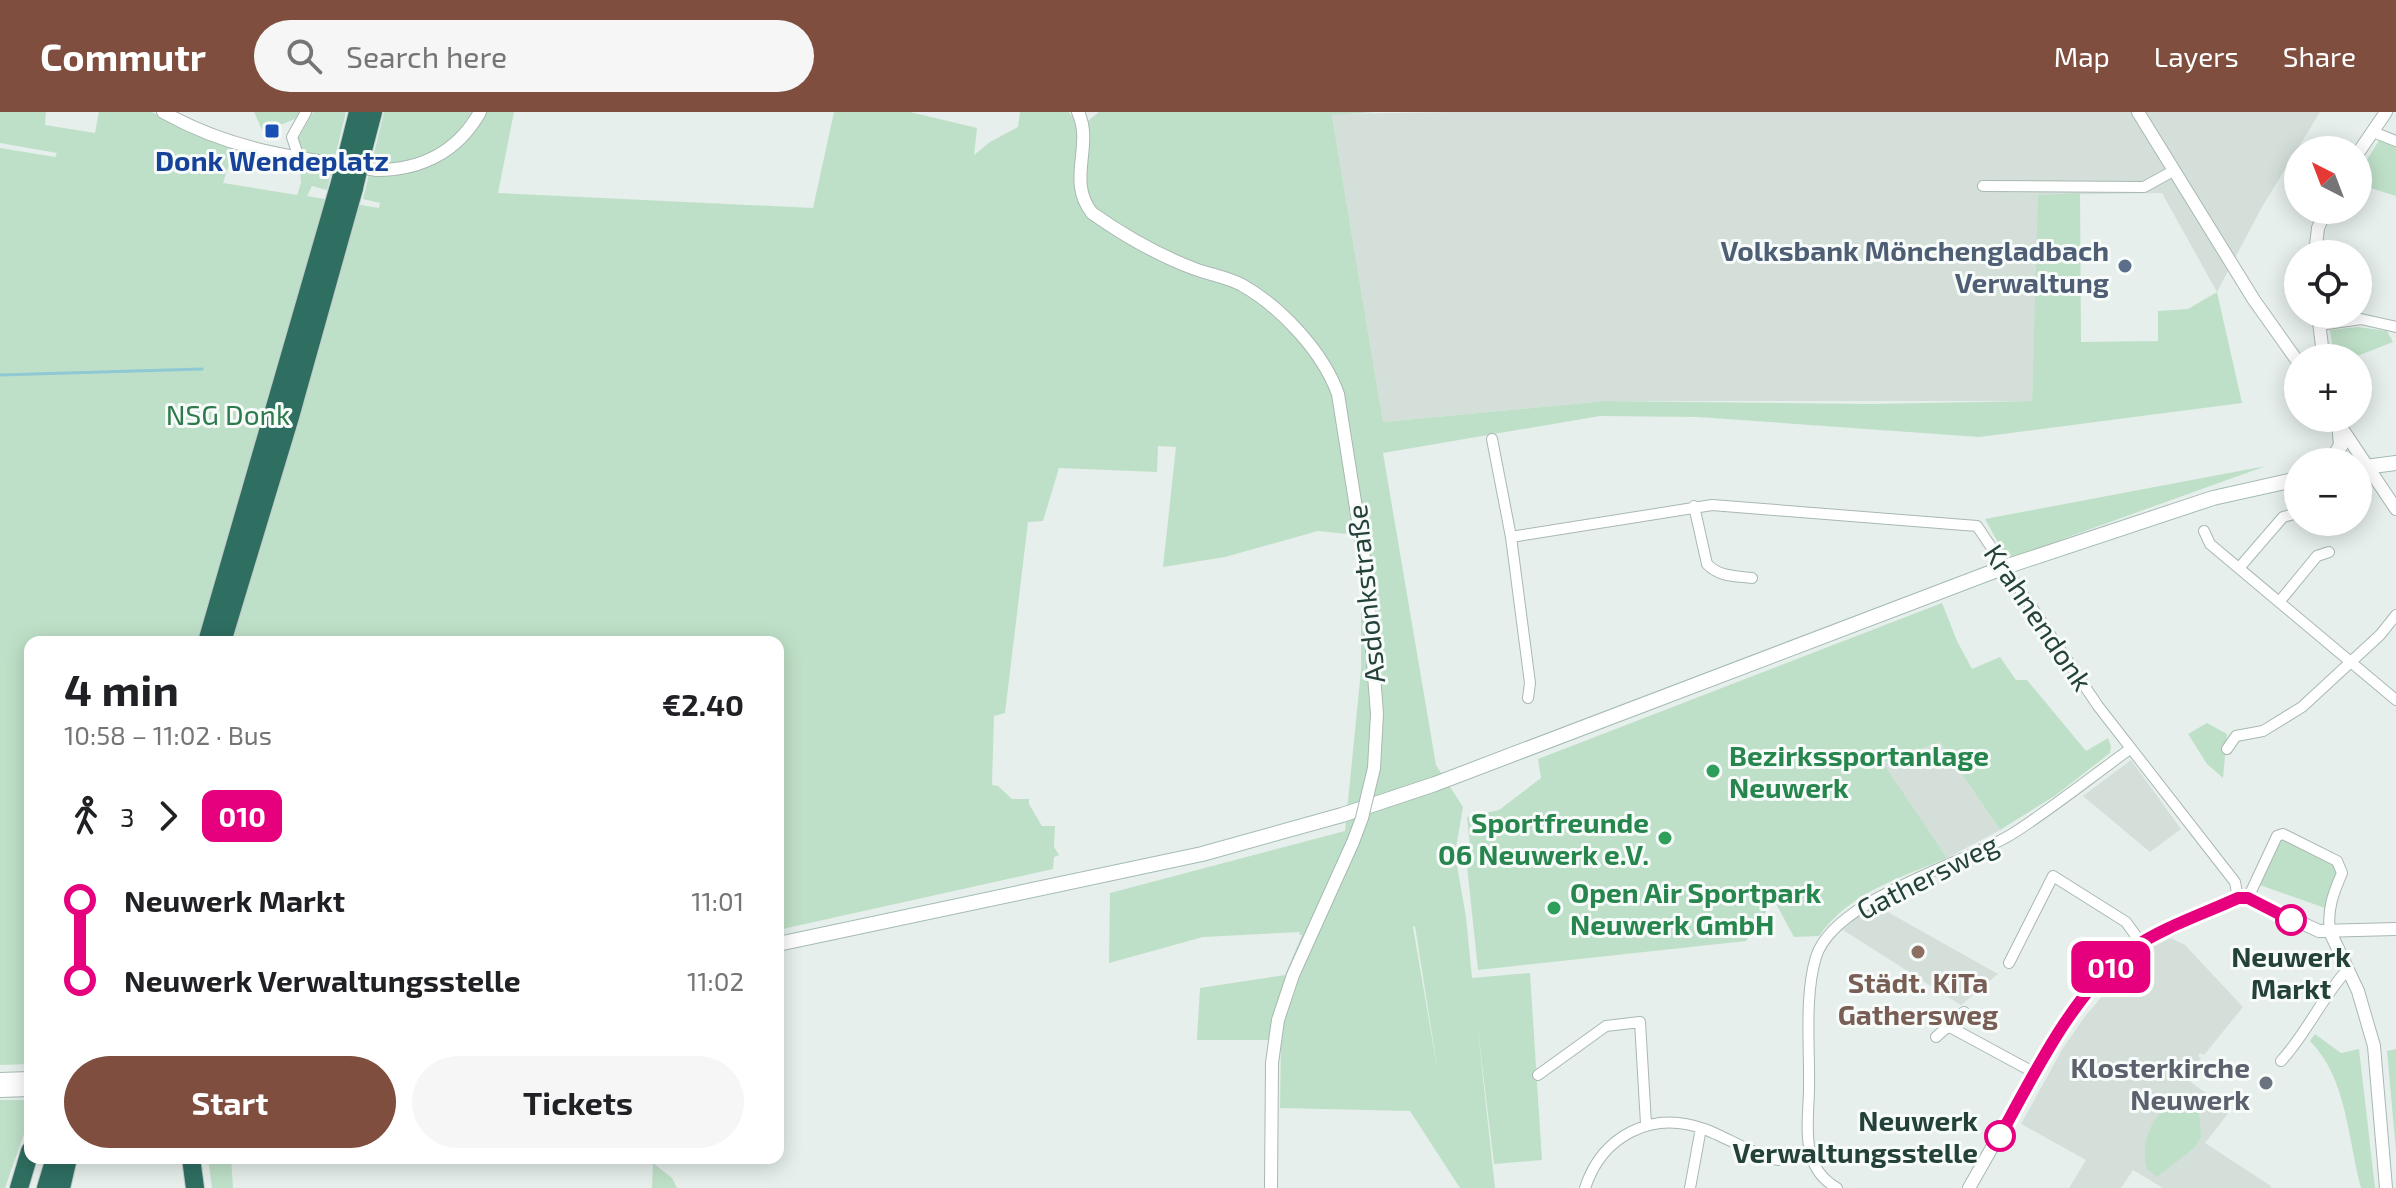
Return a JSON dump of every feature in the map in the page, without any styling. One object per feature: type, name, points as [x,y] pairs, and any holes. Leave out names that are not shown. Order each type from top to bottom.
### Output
[{"type":"highway","points":[[355,153],[358,112]]},
{"type":"highway","points":[[224,636],[290,417],[355,153],[373,112]]},
{"type":"highway","points":[[209,636],[346,187]]},
{"type":"highway","points":[[19,1188],[26,1164]]},
{"type":"highway","points":[[32,1188],[39,1164]]},
{"type":"highway","points":[[46,1188],[53,1164]]},
{"type":"highway","points":[[61,1188],[67,1164]]},
{"type":"highway","points":[[195,1164],[198,1188]]},
{"type":"main road","points":[[2372,466],[2396,463]]},
{"type":"main road","points":[[784,943],[1202,854],[1342,815],[1435,784],[2005,567],[2213,498],[2284,482]]},
{"type":"main road","points":[[0,1080],[24,1084]]},
{"type":"main road","points":[[0,1090],[24,1085]]},
{"type":"street","points":[[163,112],[230,143],[259,152],[377,170],[398,170],[420,165],[444,153],[463,137],[480,112]]},
{"type":"street","points":[[299,158],[292,137],[306,112]]},
{"type":"street","points":[[2138,112],[2254,300],[2285,344]]},
{"type":"street","points":[[2370,136],[2386,112]]},
{"type":"street","name":"Asdonkstraße","points":[[1084,115],[1080,191],[1092,213],[1170,258],[1225,278],[1257,295],[1293,327],[1318,357],[1334,383],[1366,571],[1377,714],[1374,768],[1353,842],[1293,975],[1278,1020],[1272,1063],[1271,1188]]},
{"type":"street","points":[[2373,132],[2396,141]]},
{"type":"street","points":[[1983,186],[2144,187],[2173,171]]},
{"type":"street","points":[[2372,320],[2396,327]]},
{"type":"street","points":[[1492,439],[1511,537],[1530,683],[1528,698]]},
{"type":"street","points":[[2372,478],[2396,509]]},
{"type":"street","points":[[1694,506],[1707,564],[1713,571],[1752,578]]},
{"type":"street","name":"Krahnendonk","points":[[1511,537],[1694,506],[1740,506],[1977,526],[2089,693],[2235,882],[2243,898]]},
{"type":"street","points":[[2239,568],[2284,517]]},
{"type":"street","points":[[2204,531],[2210,544],[2396,700]]},
{"type":"street","points":[[2280,601],[2317,556],[2329,552]]},
{"type":"street","points":[[2227,749],[2236,736],[2263,731],[2302,707],[2352,663],[2396,615]]},
{"type":"street","name":"Gathersweg","points":[[1809,1152],[1811,994],[1816,956],[1827,937],[1852,912],[2011,834],[2130,749]]},
{"type":"street","points":[[1972,1187],[2067,1019],[2115,962],[2141,943],[2243,898],[2277,836],[2283,834],[2337,861],[2342,873],[2330,901],[2330,932],[2363,1006],[2374,1046],[2386,1188]]},
{"type":"street","points":[[2009,963],[2053,876],[2126,922],[2141,943]]},
{"type":"street","points":[[2243,898],[2309,928],[2330,932],[2396,929]]},
{"type":"street","points":[[2281,1061],[2316,1008],[2348,969]]},
{"type":"street","points":[[1936,1037],[1964,1012]]},
{"type":"street","points":[[1538,1075],[1606,1026],[1640,1022],[1646,1124]]},
{"type":"street","points":[[1948,1026],[2035,1073]]},
{"type":"street","points":[[1585,1188],[1604,1152],[1628,1131],[1646,1124],[1663,1123],[1701,1128],[1777,1160],[1793,1159],[1809,1152],[1819,1174],[1837,1188]]},
{"type":"street","points":[[1690,1188],[1701,1128]]},
{"type":"shaded area","points":[[2320,112],[2305,136],[2284,136],[2284,171],[2217,292],[2162,193],[2039,195],[2032,401],[1605,401],[1383,422],[1332,114]]},
{"type":"shaded area","points":[[1940,742],[2000,830],[1947,858],[1882,764]]},
{"type":"shaded area","points":[[2131,760],[2181,829],[2150,852],[2083,796]]},
{"type":"shaded area","name":"Städt. KiTa Gathersweg","points":[[1877,906],[1998,974],[1961,1005],[1843,930],[1857,917]]},
{"type":"shaded area","points":[[2171,938],[2185,945],[2243,1007],[2204,1055],[2200,1053],[2198,1056],[2201,1058],[2187,1079],[2230,1111],[2205,1143],[2271,1186],[2163,1188],[2133,1170],[2121,1188],[2069,1188],[2086,1160],[2021,1124],[2063,1048],[2086,1015],[2147,950]]},
{"type":"green space","name":"NSG Donk","points":[[0,112],[46,112],[45,125],[95,133],[99,112],[152,112],[234,149],[223,183],[297,195],[301,183],[298,139],[313,112],[346,112],[327,190],[312,186],[307,196],[379,208],[380,203],[363,199],[384,112],[514,112],[498,193],[813,208],[834,112],[910,112],[977,128],[974,155],[1018,127],[1020,112],[1069,112],[1079,128],[1099,112],[1374,112],[1332,115],[1383,422],[1605,401],[1871,404],[2032,401],[2038,195],[2080,193],[2081,342],[2158,341],[2158,311],[2188,309],[2217,292],[2242,403],[1979,437],[1698,417],[1600,416],[1383,453],[1436,765],[1463,807],[1455,854],[1472,978],[1530,973],[1542,1160],[1494,1164],[1477,1023],[1495,1188],[1460,1188],[1410,1111],[1280,1108],[1281,1040],[1197,1040],[1200,988],[1285,975],[1302,935],[1299,935],[1300,932],[1203,937],[1109,963],[1110,893],[1345,831],[1361,670],[1357,535],[1318,531],[1225,557],[1163,567],[1176,447],[1158,446],[1157,472],[1059,468],[1043,521],[1028,522],[1005,713],[994,716],[992,785],[998,786],[1012,799],[1029,799],[1042,826],[1055,826],[1054,847],[1059,855],[1054,857],[1053,869],[784,929],[784,636],[24,636],[24,1064],[0,1065],[0,148],[55,157],[57,153],[0,143]],"holes":[[[1415,926],[1437,1067],[1413,927]]]},
{"type":"green space","points":[[254,112],[300,112],[295,119],[263,132]]},
{"type":"green space","points":[[2380,139],[2396,146],[2396,196],[2372,188],[2372,152]]},
{"type":"green space","points":[[2365,328],[2387,331],[2393,342],[2372,350],[2372,344],[2332,344],[2330,330]]},
{"type":"green space","points":[[2266,466],[2007,559],[1985,519]]},
{"type":"green space","name":"Bezirkssportanlage Neuwerk","points":[[1942,603],[1972,669],[2000,657],[2016,680],[2027,680],[2086,751],[2108,738],[2110,753],[2056,795],[2000,830],[1940,742],[1883,763],[1947,858],[1876,888],[1845,908],[1819,936],[1794,937],[1774,900],[1746,941],[1478,970],[1467,866],[1472,864],[1467,817],[1499,810],[1541,778],[1538,759]]},
{"type":"green space","points":[[2207,723],[2227,734],[2223,778],[2207,764],[2188,734]]},
{"type":"green space","points":[[2280,839],[2335,866],[2336,876],[2325,908],[2257,884]]},
{"type":"green space","points":[[2315,1034],[2341,1053],[2359,1049],[2375,1188],[2361,1188],[2339,1091],[2332,1073],[2310,1041]]},
{"type":"green space","points":[[2396,1049],[2396,1151],[2387,1051]]},
{"type":"green space","points":[[0,1100],[24,1100],[24,1134],[5,1188],[0,1188]]},
{"type":"green space","points":[[2181,1100],[2199,1111],[2201,1137],[2195,1147],[2157,1177],[2147,1169],[2147,1137],[2163,1110]]},
{"type":"green space","points":[[209,1164],[231,1164],[233,1188],[212,1188]]},
{"type":"green space","points":[[654,1164],[672,1178],[677,1188],[652,1188]]},
{"type":"waterway","points":[[0,375],[202,369]]},
{"type":"bus line","name":"010","points":[[2000,1136],[2067,1019],[2115,962],[2132,949],[2238,898],[2248,898],[2266,905],[2291,920]]},
{"type":"place","name":"Donk Wendeplatz","points":[[272,131]]},
{"type":"place","name":"Volksbank Mönchengladbach Verwaltung","points":[[2125,266]]},
{"type":"place","name":"Bezirkssportanlage Neuwerk","points":[[1713,771]]},
{"type":"place","name":"Sportfreunde 06 Neuwerk e.V.","points":[[1665,838]]},
{"type":"place","name":"Open Air Sportpark Neuwerk GmbH","points":[[1554,908]]},
{"type":"place","name":"Neuwerk Markt","points":[[2291,920]]},
{"type":"place","name":"Städt. KiTa Gathersweg","points":[[1918,952]]},
{"type":"place","name":"Klosterkirche Neuwerk","points":[[2266,1083]]},
{"type":"place","name":"Neuwerk Verwaltungsstelle","points":[[2000,1136]]}]
